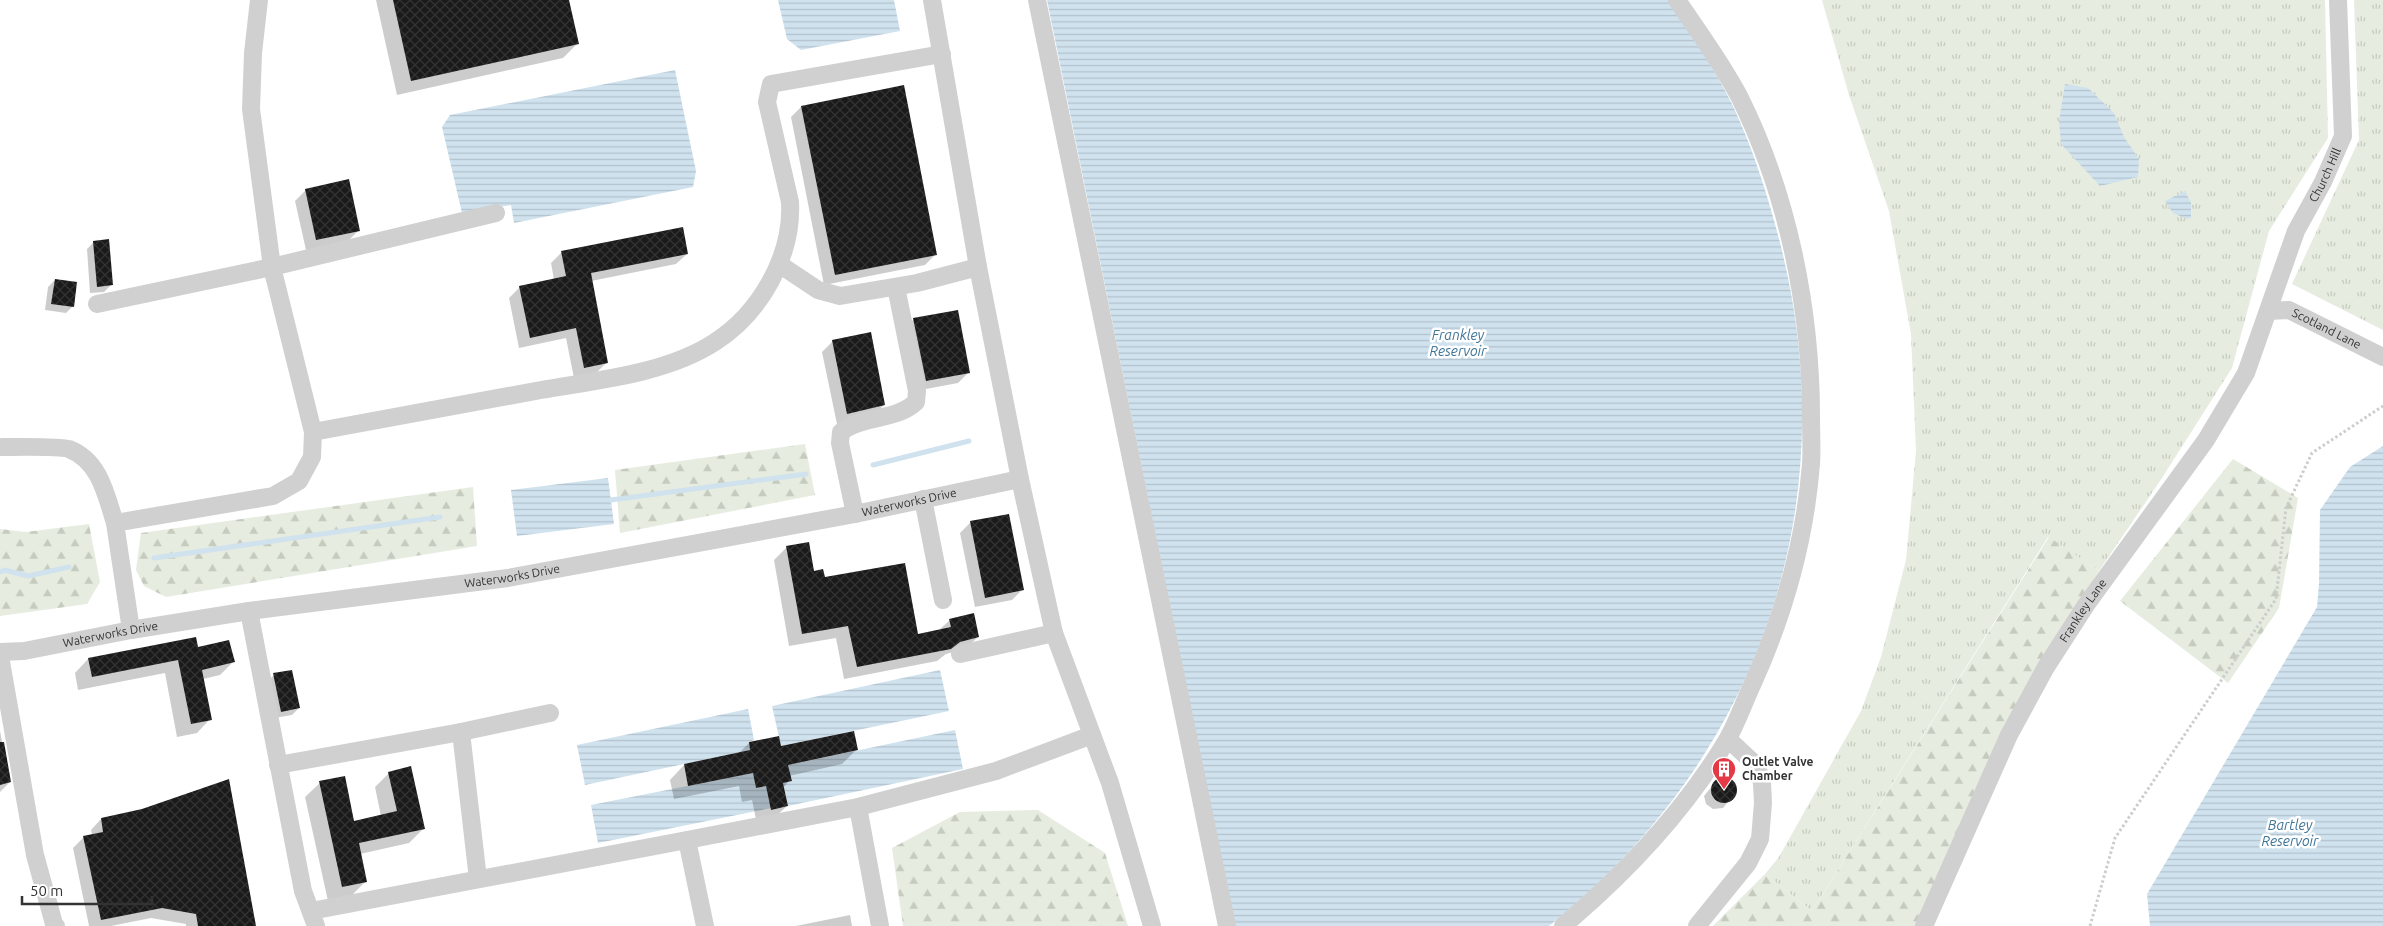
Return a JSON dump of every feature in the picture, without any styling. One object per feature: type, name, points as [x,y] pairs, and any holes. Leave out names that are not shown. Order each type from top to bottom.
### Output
[{"type":"street","points":[[115,523],[274,496],[298,482],[312,457],[313,432],[272,267],[251,108],[253,53],[259,0]]},
{"type":"street","points":[[932,0],[978,267],[1020,478],[1054,633],[1110,783],[1152,926]]},
{"type":"street","points":[[1037,0],[1227,926]]},
{"type":"street","points":[[1564,926],[1635,862],[1673,818],[1728,739],[1762,664],[1791,578],[1800,540],[1811,463],[1811,372],[1804,313],[1788,232],[1767,164],[1739,97],[1716,58],[1677,0]]},
{"type":"street","name":"Church Hill","points":[[2269,311],[2296,231],[2323,182],[2343,136],[2338,0]]},
{"type":"street","points":[[313,432],[624,376],[683,358],[715,342],[755,308],[779,264],[791,216],[790,202],[767,102],[771,84],[942,54]]},
{"type":"street","points":[[97,304],[272,267],[496,213]]},
{"type":"street","points":[[779,264],[818,290],[840,296],[896,287],[978,267]]},
{"type":"street","points":[[854,514],[840,443],[841,432],[850,425],[867,419],[903,411],[916,402],[917,391],[896,287]]},
{"type":"street","name":"Scotland Lane","points":[[2269,311],[2289,310],[2383,357]]},
{"type":"street","name":"Frankley Lane","points":[[1924,926],[2009,735],[2046,667],[2086,605],[2206,440],[2246,373],[2269,311]]},
{"type":"street","points":[[2,447],[68,449],[92,464],[102,483],[115,523],[131,630]]},
{"type":"street","name":"Waterworks Drive","points":[[0,654],[249,611],[508,578],[854,514],[1020,478]]},
{"type":"street","points":[[923,499],[944,600]]},
{"type":"street","points":[[249,611],[304,891],[313,918],[478,879],[858,807],[996,771],[1092,735]]},
{"type":"street","points":[[960,654],[1054,633]]},
{"type":"street","points":[[0,654],[35,855],[56,926]]},
{"type":"street","points":[[278,765],[461,732],[550,713]]},
{"type":"street","points":[[461,732],[478,879]]},
{"type":"street","points":[[1697,926],[1748,863],[1760,839],[1763,803],[1757,766],[1728,739]]},
{"type":"street","points":[[858,807],[880,926]]},
{"type":"street","points":[[687,840],[705,926]]},
{"type":"path","points":[[2090,926],[2116,838],[2276,599],[2286,508],[2312,453],[2383,406]]},
{"type":"green space","points":[[1822,0],[2325,0],[2328,138],[2269,231],[2232,368],[2160,481],[2099,571],[2048,537],[1812,911],[1765,874],[1779,857],[1861,711],[1881,657],[1906,560],[1916,451],[1911,334],[1889,211],[1849,95]]},
{"type":"green space","points":[[2354,0],[2383,0],[2383,330],[2292,284],[2359,140]]},
{"type":"green space","points":[[805,444],[815,495],[620,533],[615,470]]},
{"type":"green space","points":[[2233,459],[2298,498],[2279,608],[2228,683],[2120,601]]},
{"type":"green space","points":[[473,487],[477,546],[166,597],[144,586],[136,570],[141,533]]},
{"type":"green space","points":[[89,524],[100,582],[87,604],[0,616],[0,529],[26,532]]},
{"type":"green space","points":[[2049,537],[2099,571],[2003,729],[1918,926],[1713,926],[1765,874],[1812,911]]},
{"type":"green space","points":[[1038,810],[1105,853],[1128,926],[903,926],[892,848],[960,812]]},
{"type":"water","points":[[778,0],[894,0],[900,31],[801,50],[787,39]]},
{"type":"water","name":"Frankley Reservoir","points":[[1047,0],[1668,0],[1726,92],[1747,138],[1770,205],[1779,239],[1798,337],[1802,434],[1792,527],[1769,618],[1733,704],[1684,784],[1623,859],[1549,926],[1235,926]]},
{"type":"water","points":[[675,70],[696,171],[693,187],[514,223],[511,205],[462,213],[442,127],[450,115]]},
{"type":"water","points":[[2065,84],[2088,88],[2114,113],[2124,137],[2139,159],[2138,177],[2100,186],[2061,144],[2059,121]]},
{"type":"water","points":[[2185,191],[2191,203],[2191,218],[2187,219],[2173,213],[2165,201]]},
{"type":"water","name":"Bartley Reservoir","points":[[2383,446],[2383,926],[2150,926],[2147,894],[2317,607],[2320,510],[2350,467]]},
{"type":"water","points":[[608,478],[614,524],[517,536],[511,490]]},
{"type":"water","points":[[940,670],[949,711],[781,746],[772,706]]},
{"type":"water","points":[[748,709],[754,740],[749,742],[750,750],[585,785],[577,745]]},
{"type":"water","points":[[955,730],[963,769],[788,806],[783,783],[792,781],[788,765]]},
{"type":"water","points":[[753,773],[756,788],[766,786],[771,808],[598,843],[591,805]]},
{"type":"building","points":[[393,0],[569,0],[579,44],[411,81]]},
{"type":"building","points":[[904,85],[937,255],[835,275],[801,106]]},
{"type":"building","points":[[349,179],[360,231],[316,240],[305,189]]},
{"type":"building","points":[[683,227],[688,254],[591,273],[608,363],[584,368],[576,328],[530,338],[519,286],[566,276],[561,251]]},
{"type":"building","points":[[109,239],[113,285],[97,287],[93,241]]},
{"type":"building","points":[[55,279],[77,282],[74,307],[51,304]]},
{"type":"building","points":[[958,310],[970,373],[926,381],[913,318]]},
{"type":"building","points":[[871,332],[885,405],[847,414],[832,340]]},
{"type":"building","points":[[1009,514],[1024,590],[985,598],[970,521]]},
{"type":"building","points":[[809,542],[814,571],[823,569],[825,577],[905,563],[918,634],[951,627],[949,619],[974,613],[979,637],[960,642],[951,649],[857,667],[848,626],[802,634],[786,546]]},
{"type":"building","points":[[196,637],[198,647],[229,640],[235,662],[202,670],[212,720],[191,724],[178,660],[92,677],[88,658]]},
{"type":"building","points":[[292,670],[300,708],[281,712],[273,673]]},
{"type":"building","points":[[854,731],[858,750],[788,765],[792,781],[783,783],[788,806],[771,810],[766,786],[756,788],[753,773],[688,786],[684,764],[750,750],[749,742],[779,736],[781,746]]},
{"type":"building","points":[[0,742],[4,742],[11,782],[0,785]]},
{"type":"building","points":[[411,766],[425,829],[359,843],[367,882],[342,887],[319,781],[345,776],[354,821],[397,811],[388,772]]},
{"type":"building","name":"Outlet Valve Chamber","points":[[1724,777],[1733,781],[1737,790],[1733,799],[1724,803],[1715,799],[1711,790],[1715,781]]},
{"type":"building","points":[[229,779],[256,926],[198,926],[196,914],[162,908],[101,920],[83,836],[103,832],[101,818],[142,809]]},
{"type":"waterway","points":[[873,465],[969,441]]},
{"type":"waterway","points":[[611,500],[806,474]]},
{"type":"waterway","points":[[154,558],[440,517]]},
{"type":"waterway","points":[[0,572],[5,570],[28,576],[69,567]]},
{"type":"place","name":"Outlet Valve Chamber","points":[[1724,790]]}]
